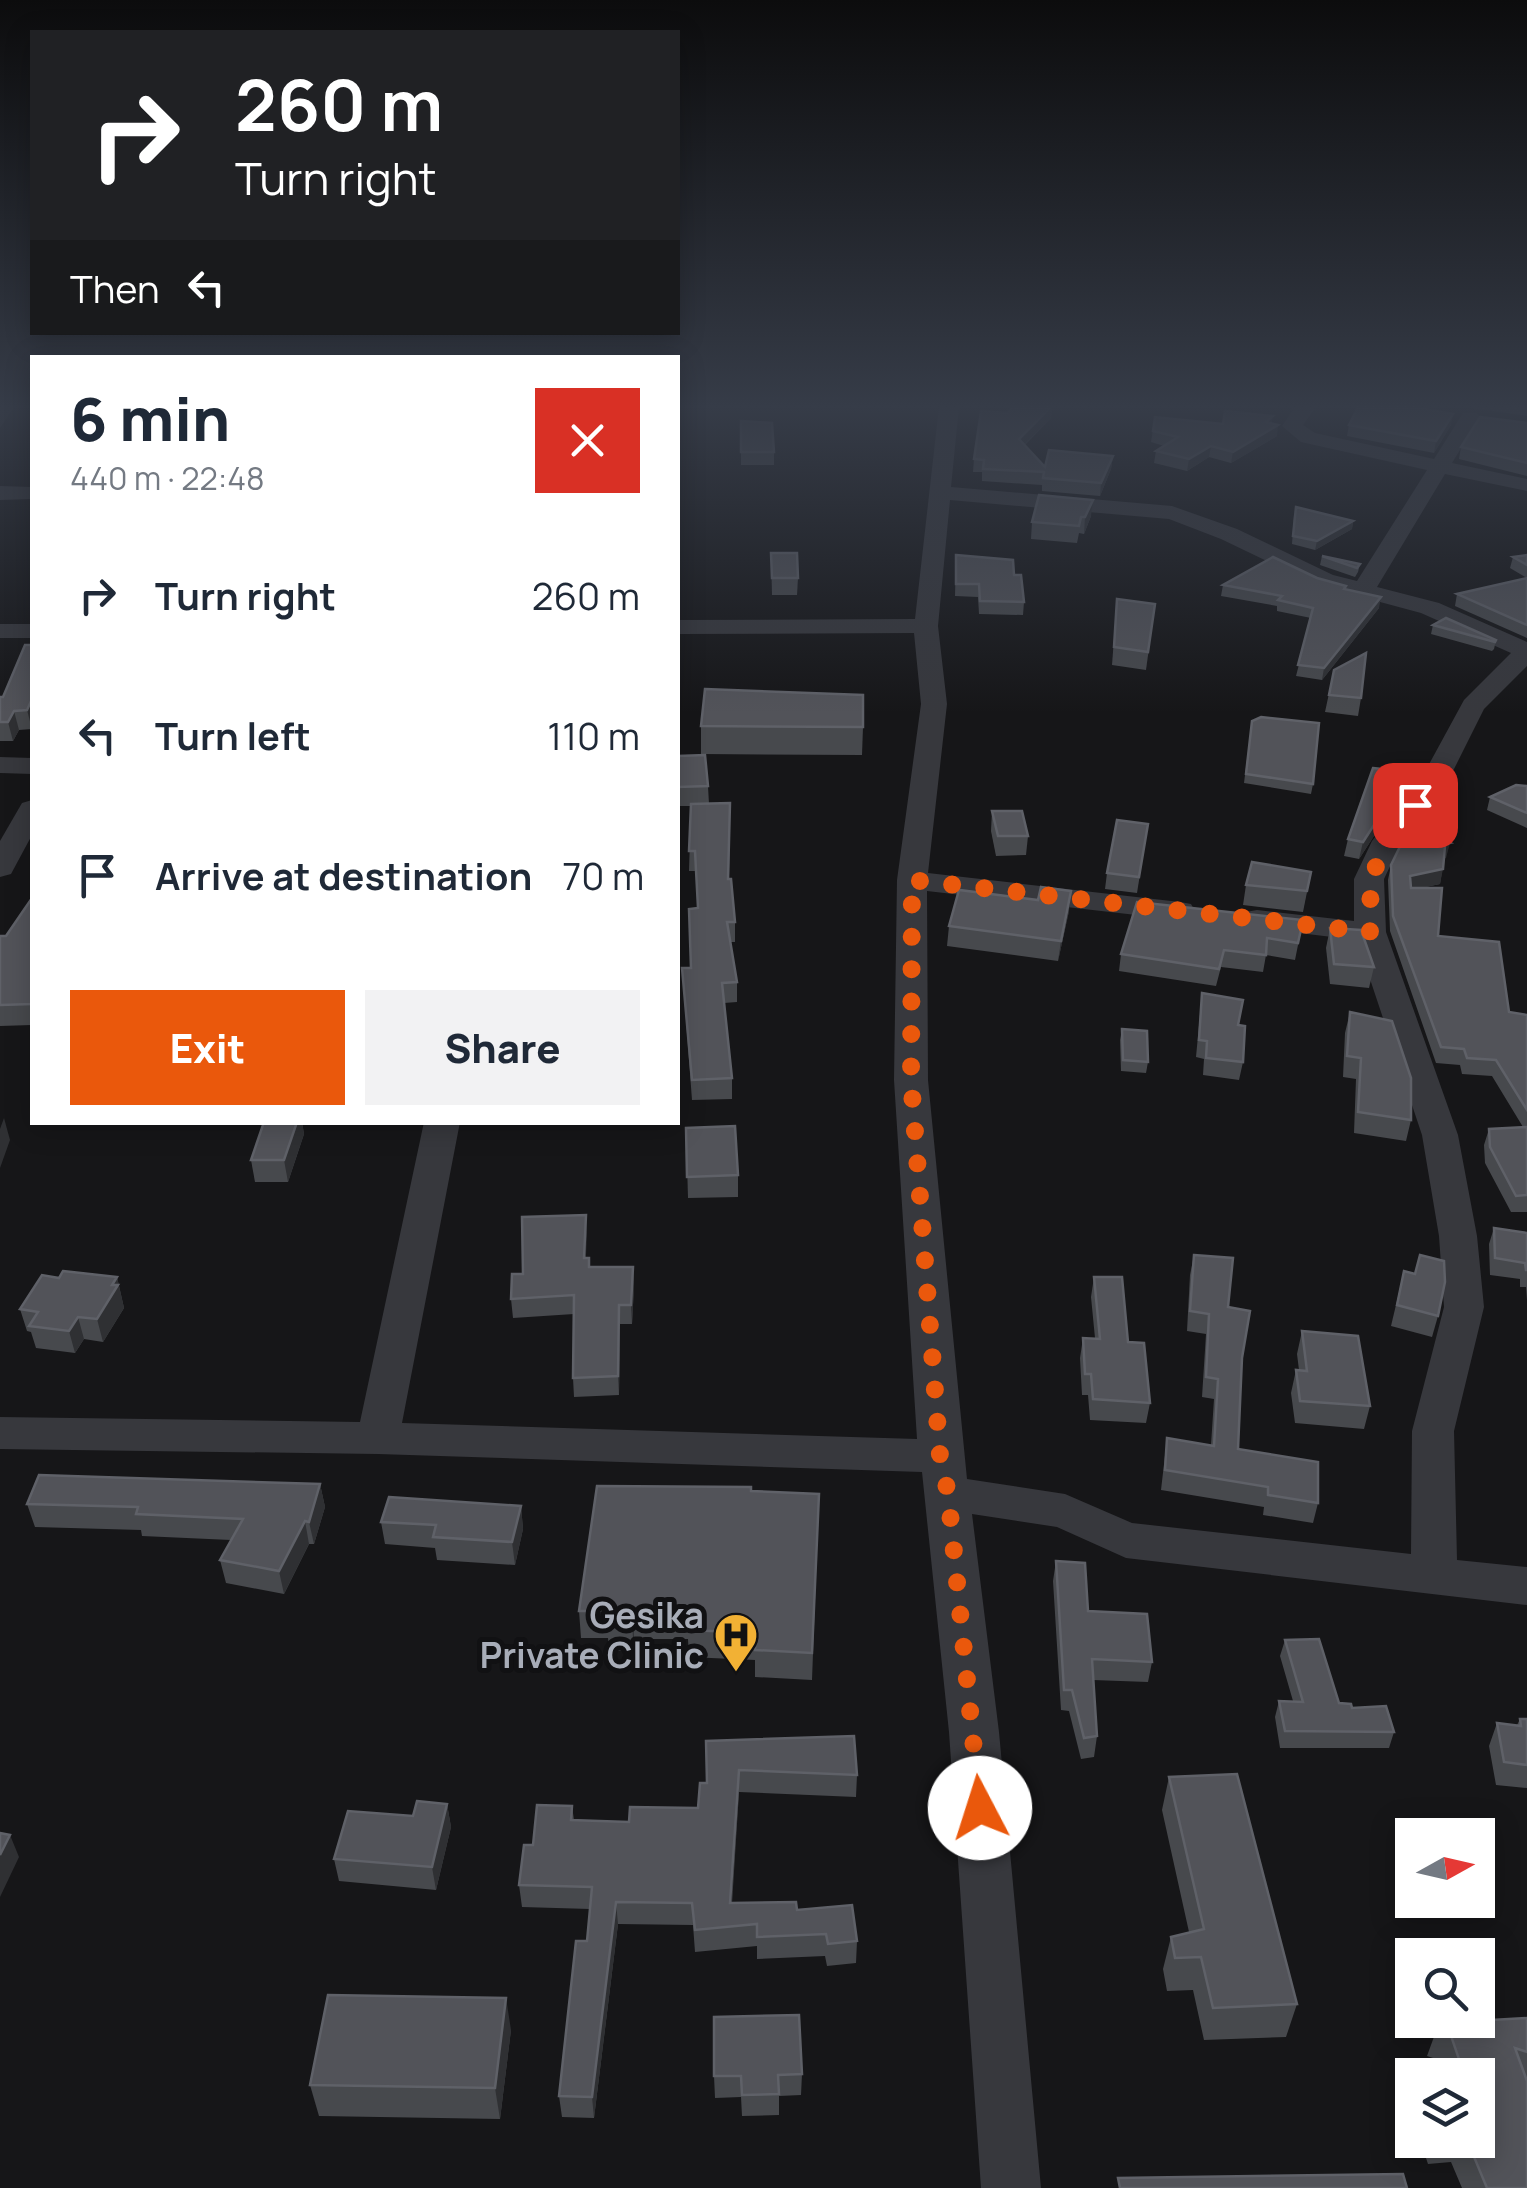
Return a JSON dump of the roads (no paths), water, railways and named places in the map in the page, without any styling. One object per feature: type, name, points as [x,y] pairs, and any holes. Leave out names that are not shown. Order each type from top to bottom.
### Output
[{"type":"street","points":[[936,509],[926,626],[934,704],[912,880],[911,1080],[944,1475],[974,1732],[1012,2188]]},
{"type":"street","points":[[1129,509],[1172,513],[1229,534],[1298,569],[1430,608],[1527,651],[1474,706],[1434,781],[1387,841],[1369,879],[1370,932],[1401,1013],[1440,1136],[1458,1236],[1464,1307],[1433,1430],[1434,1578]]},
{"type":"street","points":[[1363,590],[1412,509]]},
{"type":"street","points":[[680,627],[926,626]]},
{"type":"street","points":[[0,631],[30,630]]},
{"type":"street","points":[[0,765],[30,766]]},
{"type":"street","points":[[0,868],[30,813]]},
{"type":"street","points":[[912,880],[1370,932]]},
{"type":"street","points":[[378,1438],[441,1125]]},
{"type":"street","points":[[0,1433],[378,1438],[944,1475],[1065,1510],[1126,1540],[1527,1586]]},
{"type":"place","name":"Gesika Private Clinic","points":[[736,1673]]}]
